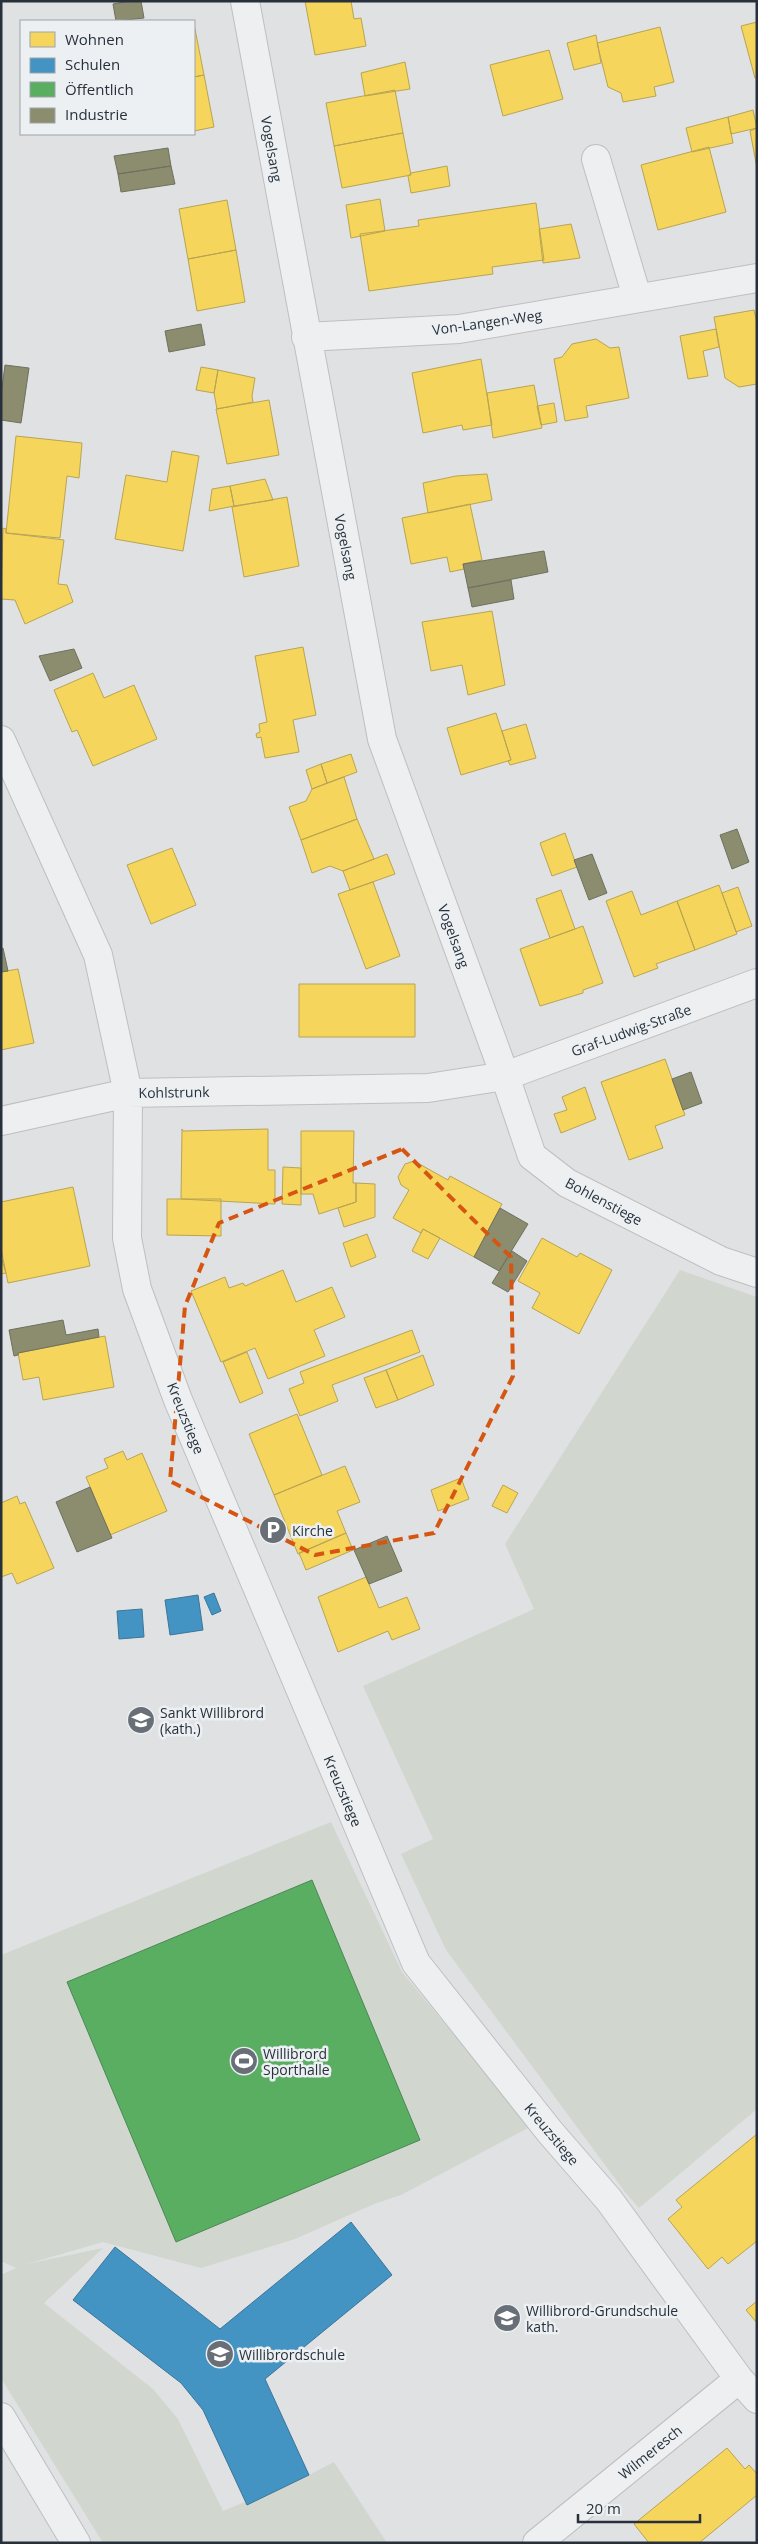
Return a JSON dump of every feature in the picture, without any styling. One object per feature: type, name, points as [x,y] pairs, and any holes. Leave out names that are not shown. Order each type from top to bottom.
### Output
[{"type":"street","name":"Vogelsang","points":[[245,1],[382,739],[506,1076]]},
{"type":"street","points":[[596,159],[637,297]]},
{"type":"street","name":"Von-Langen-Weg","points":[[306,337],[459,329],[637,297],[757,278]]},
{"type":"street","name":"Kohlstrunk","points":[[1,740],[98,955],[128,1093],[428,1088],[506,1076]]},
{"type":"street","name":"Graf-Ludwig-Straße","points":[[506,1076],[757,983]]},
{"type":"street","name":"Bohlenstiege","points":[[506,1076],[532,1156],[568,1183],[721,1261],[757,1273]]},
{"type":"street","points":[[1,1121],[128,1093]]},
{"type":"street","name":"Kreuzstiege","points":[[128,1093],[127,1238],[137,1289],[178,1400],[416,1963],[550,2132],[608,2200],[739,2379],[757,2400]]},
{"type":"street","name":"Wilmeresch","points":[[538,2543],[739,2379]]},
{"type":"street","points":[[1,2417],[76,2543]]},
{"type":"highlighted area","points":[[402,1149],[511,1257],[513,1376],[434,1533],[315,1555],[170,1481],[185,1306],[219,1223]]},
{"type":"shaded area","points":[[680,1270],[757,1297],[757,2109],[639,2208],[625,2192],[446,1950],[401,1854],[433,1839],[363,1686],[534,1609],[505,1544]]},
{"type":"shaded area","points":[[331,1822],[402,1972],[530,2127],[401,2195],[374,2204],[295,2239],[201,2268],[103,2242],[27,2264],[103,2248],[44,2303],[153,2389],[178,2419],[223,2511],[309,2475],[334,2462],[387,2543],[103,2543],[1,2378],[1,2275],[16,2268],[1,2261],[1,1955]]},
{"type":"building: Wohnen","points":[[305,1],[351,1],[354,19],[361,18],[366,46],[315,55]]},
{"type":"building: Wohnen","points":[[757,22],[757,78],[755,78],[741,26]]},
{"type":"building: Wohnen","points":[[660,27],[674,82],[654,87],[656,96],[623,102],[621,93],[608,87],[597,43]]},
{"type":"building: Wohnen","points":[[195,29],[204,75],[195,77]]},
{"type":"building: Wohnen","points":[[596,35],[601,63],[574,70],[567,43]]},
{"type":"building: Wohnen","points":[[549,50],[563,99],[503,116],[490,65]]},
{"type":"building: Wohnen","points":[[405,62],[410,89],[365,96],[361,73]]},
{"type":"building: Wohnen","points":[[204,75],[214,127],[195,131],[195,77]]},
{"type":"building: Wohnen","points":[[395,90],[403,133],[334,146],[326,103]]},
{"type":"building: Wohnen","points":[[753,110],[757,128],[731,134],[728,117]]},
{"type":"building: Wohnen","points":[[728,117],[733,143],[692,152],[686,128]]},
{"type":"building: Wohnen","points":[[757,128],[757,168],[750,131]]},
{"type":"building: Wohnen","points":[[403,133],[411,175],[342,188],[334,146]]},
{"type":"building: Wohnen","points":[[709,147],[726,212],[658,230],[641,165]]},
{"type":"building: Wohnen","points":[[447,166],[450,186],[411,193],[408,176],[411,173]]},
{"type":"building: Wohnen","points":[[380,199],[385,231],[351,238],[346,205]]},
{"type":"building: Wohnen","points":[[227,200],[236,250],[188,259],[179,209]]},
{"type":"building: Wohnen","points":[[536,203],[544,260],[492,267],[493,274],[369,291],[360,234],[419,226],[418,220]]},
{"type":"building: Wohnen","points":[[571,224],[580,258],[543,263],[539,229]]},
{"type":"building: Wohnen","points":[[236,250],[245,302],[197,311],[188,259]]},
{"type":"building: Wohnen","points":[[754,310],[757,323],[757,384],[739,387],[725,378],[714,317]]},
{"type":"building: Wohnen","points":[[716,329],[719,347],[703,351],[708,376],[688,379],[680,336]]},
{"type":"building: Wohnen","points":[[596,339],[610,348],[619,347],[629,398],[586,406],[588,417],[565,421],[554,359],[562,357],[572,344]]},
{"type":"building: Wohnen","points":[[481,359],[492,425],[463,430],[462,425],[423,433],[412,373]]},
{"type":"building: Wohnen","points":[[201,367],[218,370],[214,393],[196,390]]},
{"type":"building: Wohnen","points":[[218,370],[255,378],[253,402],[217,409],[214,393]]},
{"type":"building: Wohnen","points":[[534,385],[542,428],[493,438],[487,393]]},
{"type":"building: Wohnen","points":[[269,400],[279,455],[227,464],[216,409]]},
{"type":"building: Wohnen","points":[[554,403],[557,422],[541,425],[537,406]]},
{"type":"building: Wohnen","points":[[16,436],[82,443],[79,478],[67,476],[60,538],[6,533]]},
{"type":"building: Wohnen","points":[[172,451],[199,456],[183,551],[115,539],[126,475],[167,482]]},
{"type":"building: Wohnen","points":[[487,474],[492,500],[428,513],[423,483],[456,476]]},
{"type":"building: Wohnen","points":[[265,479],[273,500],[234,506],[230,486]]},
{"type":"building: Wohnen","points":[[230,486],[234,506],[209,511],[212,489]]},
{"type":"building: Wohnen","points":[[287,497],[299,566],[244,577],[232,507]]},
{"type":"building: Wohnen","points":[[470,504],[482,560],[463,564],[464,569],[450,572],[447,557],[411,564],[402,518]]},
{"type":"building: Wohnen","points":[[3,528],[6,529],[6,533],[64,540],[58,584],[67,585],[73,602],[25,624],[15,600],[1,599]]},
{"type":"building: Wohnen","points":[[492,611],[505,685],[468,695],[462,665],[431,671],[422,622]]},
{"type":"building: Wohnen","points":[[303,647],[316,715],[293,720],[299,752],[265,758],[261,737],[257,738],[256,734],[260,732],[259,724],[267,722],[255,656]]},
{"type":"building: Wohnen","points":[[93,673],[104,698],[134,685],[157,739],[93,766],[77,730],[72,732],[54,690]]},
{"type":"building: Wohnen","points":[[496,713],[511,760],[461,775],[447,728]]},
{"type":"building: Wohnen","points":[[526,724],[536,758],[510,765],[508,761],[511,760],[502,731]]},
{"type":"building: Wohnen","points":[[351,754],[357,772],[327,783],[321,764]]},
{"type":"building: Wohnen","points":[[321,764],[327,783],[312,789],[306,770]]},
{"type":"building: Wohnen","points":[[344,777],[357,819],[301,840],[289,807],[306,801],[312,789]]},
{"type":"building: Wohnen","points":[[357,819],[374,859],[343,871],[330,866],[312,873],[301,840]]},
{"type":"building: Wohnen","points":[[565,833],[577,867],[552,876],[540,843]]},
{"type":"building: Wohnen","points":[[172,848],[196,905],[151,924],[127,865]]},
{"type":"building: Wohnen","points":[[387,854],[395,874],[350,890],[343,871]]},
{"type":"building: Wohnen","points":[[373,882],[400,956],[366,969],[338,894]]},
{"type":"building: Wohnen","points":[[719,885],[737,934],[695,950],[677,901]]},
{"type":"building: Wohnen","points":[[738,887],[752,926],[736,932],[722,893]]},
{"type":"building: Wohnen","points":[[561,890],[575,929],[550,938],[536,899]]},
{"type":"building: Wohnen","points":[[632,891],[641,915],[677,901],[695,950],[656,964],[658,968],[634,977],[606,901]]},
{"type":"building: Wohnen","points":[[583,926],[603,983],[583,990],[583,993],[540,1006],[520,949]]},
{"type":"building: Wohnen","points":[[18,969],[34,1043],[1,1050],[1,972]]},
{"type":"building: Wohnen","points":[[299,984],[415,984],[415,1037],[299,1037]]},
{"type":"building: Wohnen","points":[[665,1059],[685,1115],[655,1126],[663,1148],[629,1160],[601,1082]]},
{"type":"building: Wohnen","points":[[585,1087],[596,1119],[561,1133],[554,1114],[567,1110],[562,1097]]},
{"type":"building: Wohnen","points":[[182,1129],[183,1131],[268,1129],[268,1170],[275,1170],[275,1204],[181,1199]]},
{"type":"building: Wohnen","points":[[301,1131],[354,1131],[353,1183],[356,1183],[356,1202],[319,1214],[313,1194],[301,1194]]},
{"type":"building: Wohnen","points":[[414,1161],[448,1180],[450,1176],[502,1204],[474,1257],[423,1229],[421,1233],[393,1218],[409,1190],[401,1185],[398,1177],[405,1164]]},
{"type":"building: Wohnen","points":[[283,1167],[301,1168],[301,1205],[282,1204]]},
{"type":"building: Wohnen","points":[[356,1183],[375,1184],[375,1217],[344,1227],[338,1208],[356,1202]]},
{"type":"building: Wohnen","points":[[73,1187],[90,1266],[8,1283],[1,1249],[1,1202]]},
{"type":"building: Wohnen","points":[[167,1199],[221,1199],[221,1236],[167,1235]]},
{"type":"building: Wohnen","points":[[423,1229],[440,1238],[428,1259],[412,1251]]},
{"type":"building: Wohnen","points":[[367,1234],[376,1257],[351,1267],[343,1243]]},
{"type":"building: Wohnen","points":[[542,1238],[577,1257],[580,1253],[612,1270],[579,1334],[532,1308],[540,1293],[518,1281]]},
{"type":"building: Wohnen","points":[[1,1257],[6,1273],[1,1274]]},
{"type":"building: Wohnen","points":[[283,1270],[296,1302],[332,1287],[345,1317],[314,1330],[325,1356],[268,1379],[255,1348],[221,1362],[191,1291],[225,1277],[229,1288],[243,1283],[245,1286]]},
{"type":"building: Wohnen","points":[[412,1330],[420,1352],[332,1385],[338,1401],[300,1416],[289,1389],[304,1383],[300,1372]]},
{"type":"building: Wohnen","points":[[105,1336],[114,1387],[43,1400],[39,1377],[23,1380],[18,1353]]},
{"type":"building: Wohnen","points":[[247,1352],[263,1393],[240,1403],[223,1362]]},
{"type":"building: Wohnen","points":[[423,1355],[434,1385],[398,1400],[386,1370]]},
{"type":"building: Wohnen","points":[[386,1370],[398,1400],[376,1408],[364,1378]]},
{"type":"building: Wohnen","points":[[297,1414],[322,1475],[274,1495],[249,1434]]},
{"type":"building: Wohnen","points":[[123,1451],[127,1460],[142,1453],[167,1511],[110,1535],[86,1477],[108,1468],[104,1459]]},
{"type":"building: Wohnen","points":[[345,1466],[360,1502],[337,1511],[346,1533],[298,1554],[274,1495]]},
{"type":"building: Wohnen","points":[[461,1478],[469,1499],[438,1511],[431,1490]]},
{"type":"building: Wohnen","points":[[503,1485],[518,1493],[507,1513],[492,1506]]},
{"type":"building: Wohnen","points":[[17,1496],[20,1504],[25,1502],[54,1568],[17,1584],[12,1573],[1,1577],[1,1503]]},
{"type":"building: Wohnen","points":[[346,1533],[353,1550],[306,1570],[299,1553]]},
{"type":"building: Wohnen","points":[[366,1577],[379,1608],[407,1597],[420,1629],[392,1640],[388,1631],[338,1652],[318,1597]]},
{"type":"building: Wohnen","points":[[757,2134],[757,2241],[728,2264],[722,2257],[708,2269],[668,2219],[682,2207],[676,2200]]},
{"type":"building: Wohnen","points":[[757,2301],[757,2323],[746,2310]]},
{"type":"building: Wohnen","points":[[727,2448],[745,2469],[749,2465],[757,2474],[757,2495],[699,2543],[649,2543],[634,2524]]},
{"type":"building: Schulen","points":[[214,1593],[221,1611],[212,1615],[204,1597]]},
{"type":"building: Schulen","points":[[198,1595],[203,1630],[170,1635],[165,1600]]},
{"type":"building: Schulen","points":[[142,1609],[144,1637],[119,1639],[117,1611]]},
{"type":"building: Schulen","name":"Willibrordschule","points":[[351,2222],[392,2275],[265,2379],[309,2475],[247,2505],[203,2410],[181,2383],[73,2300],[115,2247],[220,2329]]},
{"type":"building: Öffentlich","name":"Willibrord Sporthalle","points":[[312,1880],[420,2140],[176,2242],[67,1982]]},
{"type":"building: Industrie","points":[[141,1],[144,18],[116,20],[113,4]]},
{"type":"building: Industrie","points":[[168,148],[171,166],[118,174],[114,156]]},
{"type":"building: Industrie","points":[[171,166],[175,184],[121,192],[118,174]]},
{"type":"building: Industrie","points":[[201,324],[205,345],[169,352],[165,331]]},
{"type":"building: Industrie","points":[[5,365],[29,368],[21,423],[1,420],[1,395]]},
{"type":"building: Industrie","points":[[544,551],[548,572],[468,588],[463,564]]},
{"type":"building: Industrie","points":[[511,580],[514,599],[472,607],[468,588]]},
{"type":"building: Industrie","points":[[74,649],[82,668],[50,681],[39,656]]},
{"type":"building: Industrie","points":[[737,829],[749,862],[732,869],[720,835]]},
{"type":"building: Industrie","points":[[592,854],[607,893],[589,900],[574,860]]},
{"type":"building: Industrie","points":[[3,948],[8,971],[1,972],[1,949]]},
{"type":"building: Industrie","points":[[691,1072],[702,1103],[683,1110],[672,1079]]},
{"type":"building: Industrie","points":[[500,1208],[528,1224],[499,1271],[474,1257]]},
{"type":"building: Industrie","points":[[512,1251],[527,1261],[508,1292],[492,1283]]},
{"type":"building: Industrie","points":[[63,1320],[66,1335],[98,1329],[99,1337],[18,1353],[18,1355],[14,1356],[9,1330]]},
{"type":"building: Industrie","points":[[90,1487],[112,1538],[77,1552],[56,1502]]},
{"type":"building: Industrie","points":[[387,1536],[402,1571],[369,1584],[354,1550]]},
{"type":"place","name":"Kirche","points":[[273,1530]]},
{"type":"place","name":"Sankt Willibrord (kath.)","points":[[141,1720]]},
{"type":"place","name":"Willibrord Sporthalle","points":[[244,2061]]},
{"type":"place","name":"Willibrord-Grundschule kath.","points":[[507,2318]]},
{"type":"place","name":"Willibrordschule","points":[[220,2354]]}]
